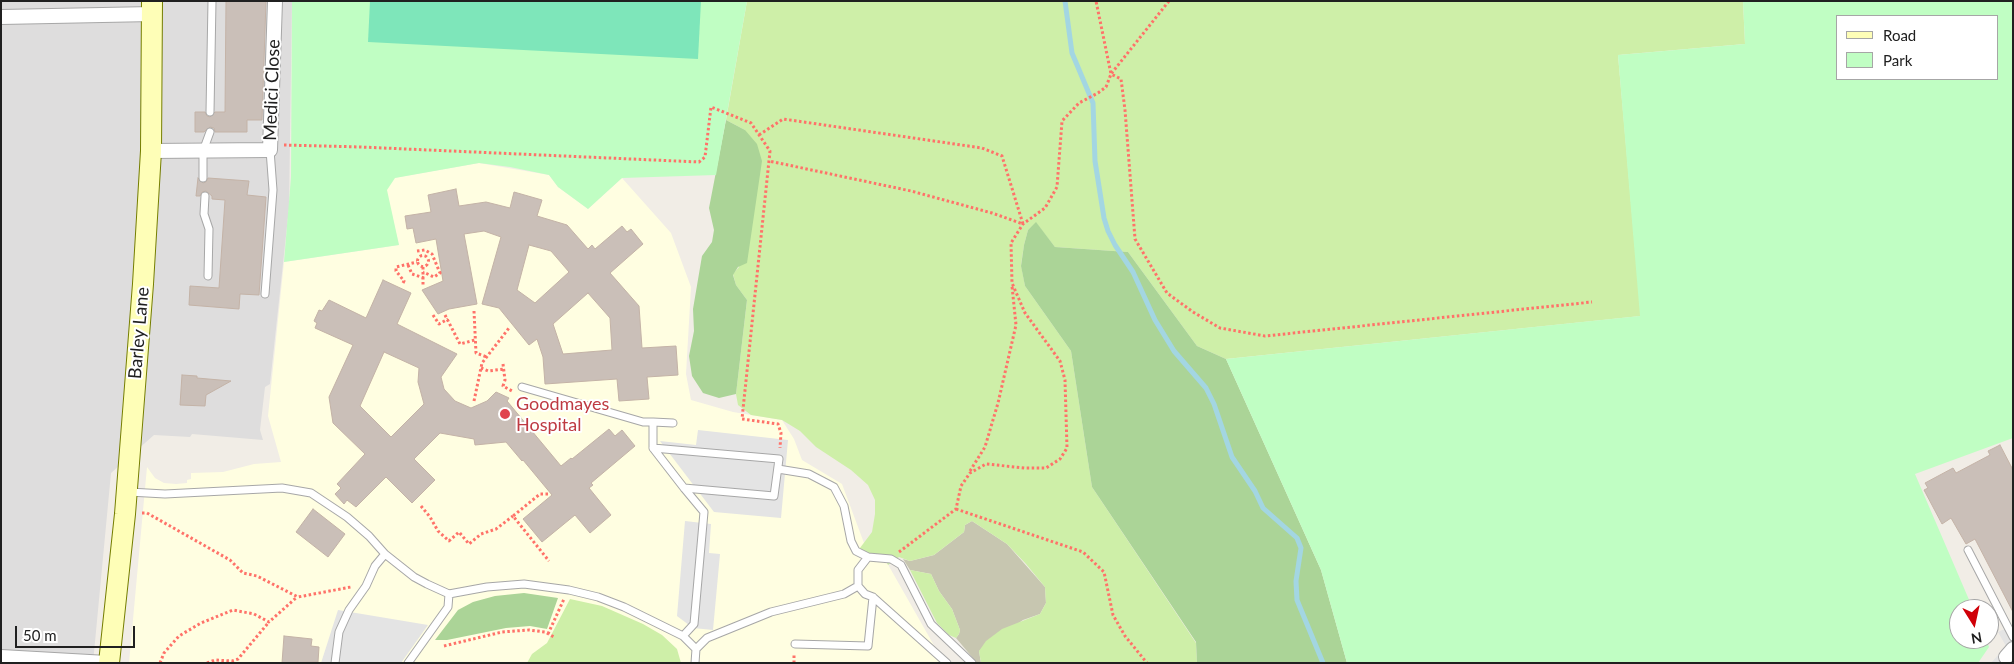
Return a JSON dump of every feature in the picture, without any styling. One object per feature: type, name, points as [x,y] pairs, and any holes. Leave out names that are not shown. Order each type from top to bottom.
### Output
[{"type":"main road","name":"Barley Lane","points":[[108,663],[127,492],[143,284],[151,151],[152,8]]},
{"type":"street","name":"Medici Close","points":[[151,151],[270,148],[275,1]]},
{"type":"street","points":[[1,17],[152,8]]},
{"type":"street","points":[[1,657],[108,663]]},
{"type":"lane","points":[[210,112],[212,1]]},
{"type":"lane","points":[[203,178],[204,150],[210,132]]},
{"type":"lane","points":[[265,294],[272,190],[270,148]]},
{"type":"lane","points":[[205,196],[204,214],[209,229],[208,276]]},
{"type":"lane","points":[[522,387],[643,422],[673,423]]},
{"type":"lane","points":[[653,422],[653,448],[704,512],[694,624],[683,636]]},
{"type":"lane","points":[[653,448],[779,459],[774,496],[684,488]]},
{"type":"lane","points":[[778,469],[809,474],[834,487],[844,506],[851,541],[856,551],[868,557],[891,559],[901,565],[931,624],[972,663]]},
{"type":"lane","points":[[127,492],[165,494],[225,492],[264,488],[298,489],[311,493],[347,517],[369,536],[385,554],[414,577],[449,594],[487,587],[524,584],[568,590],[598,597],[624,607],[683,636],[696,649]]},
{"type":"lane","points":[[1968,550],[2013,637]]},
{"type":"lane","points":[[335,663],[339,632],[349,610],[363,590],[375,566],[385,554]]},
{"type":"lane","points":[[868,557],[858,570],[858,586],[865,594],[874,597],[947,663]]},
{"type":"lane","points":[[695,663],[696,649],[708,638],[771,612],[844,594],[858,586]]},
{"type":"lane","points":[[408,663],[448,607],[449,594]]},
{"type":"lane","points":[[795,644],[868,646],[874,597]]},
{"type":"path","points":[[1096,1],[1111,74]]},
{"type":"path","points":[[891,559],[956,509],[962,486],[985,447],[998,403],[1016,325],[1011,243],[1023,224],[1044,208],[1058,187],[1062,121],[1079,103],[1098,94],[1106,87],[1111,74],[1169,1]]},
{"type":"path","points":[[1111,74],[1121,79],[1135,239],[1167,293],[1193,312],[1220,328],[1265,336],[1592,302]]},
{"type":"path","points":[[270,148],[361,147],[699,162],[705,157],[711,107],[751,123],[770,151],[742,419],[778,424],[781,433],[779,459]]},
{"type":"path","points":[[759,135],[783,119],[982,148],[1002,156],[1023,224]]},
{"type":"path","points":[[769,161],[912,191],[992,213],[1023,224]]},
{"type":"path","points":[[417,251],[425,250],[432,254],[440,273],[434,276],[424,272]]},
{"type":"path","points":[[403,283],[404,281],[396,271],[396,268],[417,262],[420,256],[426,258],[428,264],[423,266]]},
{"type":"path","points":[[417,262],[423,266]]},
{"type":"path","points":[[408,265],[412,274],[424,278]]},
{"type":"path","points":[[423,266],[424,285]]},
{"type":"path","points":[[970,473],[986,464],[1046,468],[1060,459],[1067,448],[1065,380],[1060,362],[1025,314],[1012,283]]},
{"type":"path","points":[[474,310],[476,353],[487,357]]},
{"type":"path","points":[[433,315],[439,324],[448,319]]},
{"type":"path","points":[[446,315],[460,344],[475,340]]},
{"type":"path","points":[[474,401],[481,368],[487,357],[510,328]]},
{"type":"path","points":[[481,368],[488,372],[504,367],[503,386],[515,392]]},
{"type":"path","points":[[420,506],[430,517],[438,531],[449,542],[459,532],[469,544],[481,534],[496,528],[540,494],[548,494]]},
{"type":"path","points":[[956,509],[1083,552],[1104,572],[1113,615],[1125,636],[1147,663]]},
{"type":"path","points":[[141,513],[147,513],[230,560],[243,573],[257,576],[298,597]]},
{"type":"path","points":[[512,516],[549,561]]},
{"type":"path","points":[[207,663],[216,660],[232,661],[238,659],[269,622],[298,597],[355,586],[363,590]]},
{"type":"path","points":[[548,634],[565,598]]},
{"type":"path","points":[[160,663],[164,652],[178,636],[222,613],[233,610],[254,614],[269,622]]},
{"type":"path","points":[[444,646],[502,632],[529,630],[554,637]]},
{"type":"shaded area","points":[[1,1],[292,1],[289,208],[270,384],[265,387],[260,430],[263,440],[192,434],[190,437],[154,435],[111,473],[93,663],[1,663]]},
{"type":"shaded area","name":"Goodmayes Hospital","points":[[479,163],[549,175],[558,187],[588,209],[622,178],[671,233],[691,287],[686,374],[691,400],[733,412],[782,420],[794,439],[802,460],[842,484],[864,543],[882,554],[944,663],[129,663],[147,467],[155,478],[164,483],[176,484],[187,483],[187,480],[191,479],[191,473],[223,472],[254,464],[281,462],[268,416],[284,262],[399,245],[386,190],[394,178]]},
{"type":"shaded area","points":[[698,430],[788,440],[781,518],[714,512],[660,441],[696,445]]},
{"type":"shaded area","points":[[685,521],[711,524],[709,553],[720,554],[713,630],[693,628],[677,616]]},
{"type":"shaded area","points":[[972,521],[1007,544],[1045,587],[1046,603],[1040,614],[1023,620],[979,651],[981,663],[977,663],[956,638],[960,630],[952,609],[939,591],[931,574],[910,570],[903,559],[910,561],[934,555],[964,532],[965,525]]},
{"type":"shaded area","points":[[338,610],[428,625],[401,663],[321,663]]},
{"type":"shaded area","points":[[2013,625],[2013,663],[1991,663],[2006,646],[1999,632]]},
{"type":"green space","points":[[292,1],[747,1],[716,175],[622,178],[588,209],[558,187],[549,175],[510,167],[479,163],[395,178],[387,190],[399,245],[284,262],[291,177]]},
{"type":"green space","points":[[370,1],[701,1],[698,59],[368,42]]},
{"type":"green space","points":[[747,1],[1743,1],[1745,44],[1618,55],[1641,316],[1226,359],[1197,346],[1128,252],[1055,247],[1036,223],[1028,230],[1024,245],[1021,265],[1025,286],[1071,351],[1092,487],[1196,643],[1197,663],[981,663],[979,651],[986,641],[1002,629],[1040,614],[1046,603],[1045,587],[1026,564],[1007,544],[972,521],[965,525],[964,532],[934,555],[910,561],[899,557],[888,565],[882,554],[870,555],[860,548],[872,532],[875,514],[875,500],[868,485],[851,470],[816,447],[800,431],[782,420],[751,415],[738,405],[736,394],[747,300],[736,285],[733,274],[739,267],[745,130],[726,120]]},
{"type":"green space","points":[[1743,1],[2013,1],[2013,438],[1915,474],[1969,599],[1949,599],[1949,649],[1988,649],[1978,663],[1347,663],[1321,570],[1226,359],[1640,316],[1618,55],[1745,44]]},
{"type":"green space","points":[[726,120],[745,130],[757,144],[762,161],[747,263],[738,267],[733,275],[736,285],[747,300],[736,394],[719,398],[703,393],[692,376],[689,356],[694,331],[693,309],[702,256],[712,242],[714,230],[709,208]]},
{"type":"green space","points":[[1036,222],[1055,247],[1128,252],[1197,346],[1226,359],[1321,570],[1347,663],[1197,663],[1196,642],[1092,487],[1071,351],[1025,286],[1021,266],[1024,245],[1028,230]]},
{"type":"green space","points":[[910,570],[931,574],[939,591],[952,609],[960,630],[956,638],[949,635],[937,623]]},
{"type":"green space","points":[[524,593],[558,598],[547,629],[530,626],[506,628],[447,640],[435,640],[458,610],[473,602],[495,596]]},
{"type":"green space","points":[[570,599],[602,606],[643,624],[662,635],[677,649],[681,663],[527,663],[532,654],[547,643]]},
{"type":"building","points":[[226,1],[266,1],[262,120],[247,120],[247,132],[215,132],[214,128],[210,127],[204,132],[195,132],[195,112],[205,112],[210,117],[215,112],[225,112]]},
{"type":"building","points":[[198,178],[203,183],[208,178],[249,181],[247,195],[266,197],[259,295],[240,294],[239,309],[189,305],[190,286],[219,288],[225,200],[212,199],[212,196],[206,191],[202,192],[200,196],[196,196]]},
{"type":"building","points":[[456,189],[459,206],[486,202],[510,208],[514,192],[542,200],[537,216],[567,225],[588,249],[592,245],[595,249],[622,226],[627,232],[631,229],[643,244],[610,273],[639,306],[642,348],[676,346],[678,375],[647,377],[649,399],[619,401],[617,379],[545,384],[543,357],[537,339],[529,345],[499,308],[482,304],[501,237],[484,231],[464,234],[477,304],[449,309],[438,314],[422,290],[443,281],[436,239],[416,243],[413,228],[407,229],[405,216],[431,212],[428,195]],"holes":[[[529,245],[551,251],[569,272],[535,303],[517,290]],[[588,293],[610,318],[612,350],[563,354],[553,324]]]},
{"type":"building","points":[[383,280],[411,293],[397,324],[457,354],[441,377],[444,389],[455,401],[471,408],[487,401],[496,392],[509,398],[507,401],[561,466],[609,429],[615,436],[622,430],[635,446],[591,483],[593,485],[589,488],[611,515],[590,533],[575,515],[542,542],[523,519],[552,495],[523,460],[506,442],[475,445],[474,439],[440,433],[414,459],[435,480],[412,503],[386,477],[356,507],[347,500],[344,504],[335,494],[341,488],[337,484],[365,454],[333,423],[329,397],[353,345],[315,328],[317,323],[314,321],[319,310],[322,311],[329,300],[366,318]],"holes":[[[384,352],[419,368],[418,382],[424,404],[391,437],[360,406]]]},
{"type":"building","points":[[182,375],[231,381],[206,395],[205,406],[180,405]]},
{"type":"building","points":[[2000,445],[2013,470],[2013,612],[1975,539],[1966,544],[1951,518],[1942,524],[1924,490],[1928,488],[1925,483],[1953,468],[1956,473],[1990,455],[1988,451]]},
{"type":"building","points":[[313,509],[345,534],[328,557],[296,532]]},
{"type":"building","points":[[284,636],[312,639],[311,646],[319,647],[318,662],[282,663]]},
{"type":"waterway","points":[[1065,1],[1072,53],[1093,103],[1095,161],[1104,218],[1108,231],[1133,272],[1155,320],[1174,351],[1206,388],[1214,404],[1232,457],[1255,491],[1263,508],[1297,538],[1301,548],[1296,581],[1297,600],[1323,663]]},
{"type":"place","name":"Goodmayes Hospital","points":[[505,414]]}]
